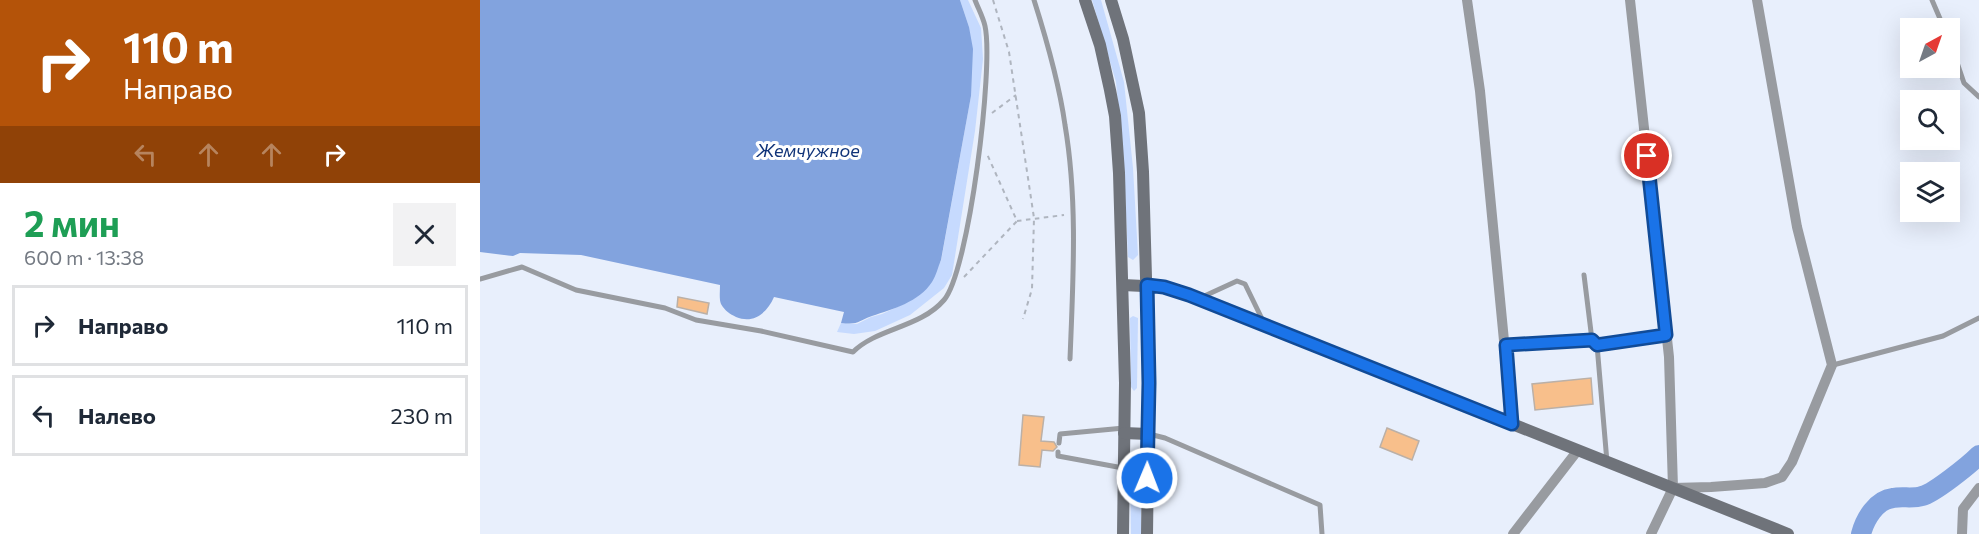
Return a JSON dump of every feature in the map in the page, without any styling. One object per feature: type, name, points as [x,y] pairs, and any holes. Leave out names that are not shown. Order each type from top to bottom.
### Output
[{"type":"main road","points":[[1085,0],[1100,45],[1115,117],[1119,173],[1123,285],[1123,534]]},
{"type":"main road","points":[[1111,0],[1123,39],[1139,113],[1143,172],[1147,285],[1147,534]]},
{"type":"main road","points":[[1123,285],[1164,287],[1199,299],[1788,534]]},
{"type":"main road","points":[[1124,431],[1148,434]]},
{"type":"street","points":[[1467,0],[1480,92],[1512,424]]},
{"type":"street","points":[[1630,0],[1669,357],[1673,488],[1651,534]]},
{"type":"street","points":[[1673,488],[1765,483],[1782,477],[1792,462],[1832,365],[1797,227],[1757,0]]},
{"type":"street","points":[[1513,534],[1578,450]]},
{"type":"street","points":[[1962,534],[1963,509],[1979,488]]},
{"type":"lane","points":[[480,279],[522,267],[576,290],[665,308],[696,320],[761,331],[853,352],[871,340],[916,321],[940,304],[950,292],[963,250],[970,215],[982,120],[986,50],[985,26],[975,0]]},
{"type":"lane","points":[[1034,0],[1052,56],[1066,126],[1073,213],[1070,359]]},
{"type":"lane","points":[[1932,0],[1940,18]]},
{"type":"lane","points":[[1960,71],[1964,83],[1979,97]]},
{"type":"lane","points":[[1584,275],[1592,340],[1597,345],[1607,462]]},
{"type":"lane","points":[[1199,299],[1237,281],[1245,284],[1264,325]]},
{"type":"lane","points":[[1832,365],[1943,336],[1979,318]]},
{"type":"lane","points":[[1597,345],[1666,335]]},
{"type":"lane","points":[[1506,345],[1592,340]]},
{"type":"lane","points":[[1059,443],[1060,434],[1124,431]]},
{"type":"lane","points":[[1148,434],[1165,438],[1320,506],[1322,534]]},
{"type":"lane","points":[[1058,452],[1058,456],[1123,468]]},
{"type":"path","points":[[993,0],[1009,52],[1034,218],[1032,289],[1023,319]]},
{"type":"path","points":[[982,120],[1016,95]]},
{"type":"path","points":[[980,138],[1017,220]]},
{"type":"path","points":[[950,292],[1017,220],[1073,213]]},
{"type":"shaded area","points":[[960,0],[968,0],[981,28],[983,59],[975,131],[952,275],[944,288],[910,315],[875,331],[854,334],[837,332],[841,323],[857,324],[906,303],[941,261],[971,96],[969,27]]},
{"type":"shaded area","points":[[1092,0],[1101,0],[1124,82],[1133,168],[1138,255],[1133,260],[1128,257],[1124,170],[1116,82]]},
{"type":"shaded area","points":[[1133,316],[1138,318],[1137,388],[1134,391],[1131,387],[1130,318]]},
{"type":"shaded area","points":[[1135,461],[1141,467],[1141,534],[1131,534],[1130,466]]},
{"type":"water","name":"Жемчужное","points":[[480,0],[960,0],[973,49],[971,96],[941,260],[932,282],[913,300],[855,323],[841,323],[844,312],[774,297],[768,308],[759,316],[743,319],[732,315],[721,304],[720,285],[581,255],[520,253],[513,256],[480,252]]},
{"type":"building","points":[[678,297],[709,303],[707,314],[677,307]]},
{"type":"building","points":[[1591,378],[1593,404],[1535,410],[1532,384]]},
{"type":"building","points":[[1023,415],[1044,417],[1041,441],[1054,442],[1057,447],[1053,451],[1042,450],[1040,467],[1019,465]]},
{"type":"building","points":[[1387,428],[1419,441],[1412,460],[1380,447]]},
{"type":"waterway","points":[[1861,534],[1868,517],[1881,502],[1893,498],[1919,497],[1927,494],[1979,455]]},
{"type":"route","points":[[1147,478],[1149,383],[1147,285],[1164,287],[1189,295],[1512,424],[1506,345],[1592,340],[1597,345],[1666,335],[1647,156]]}]
